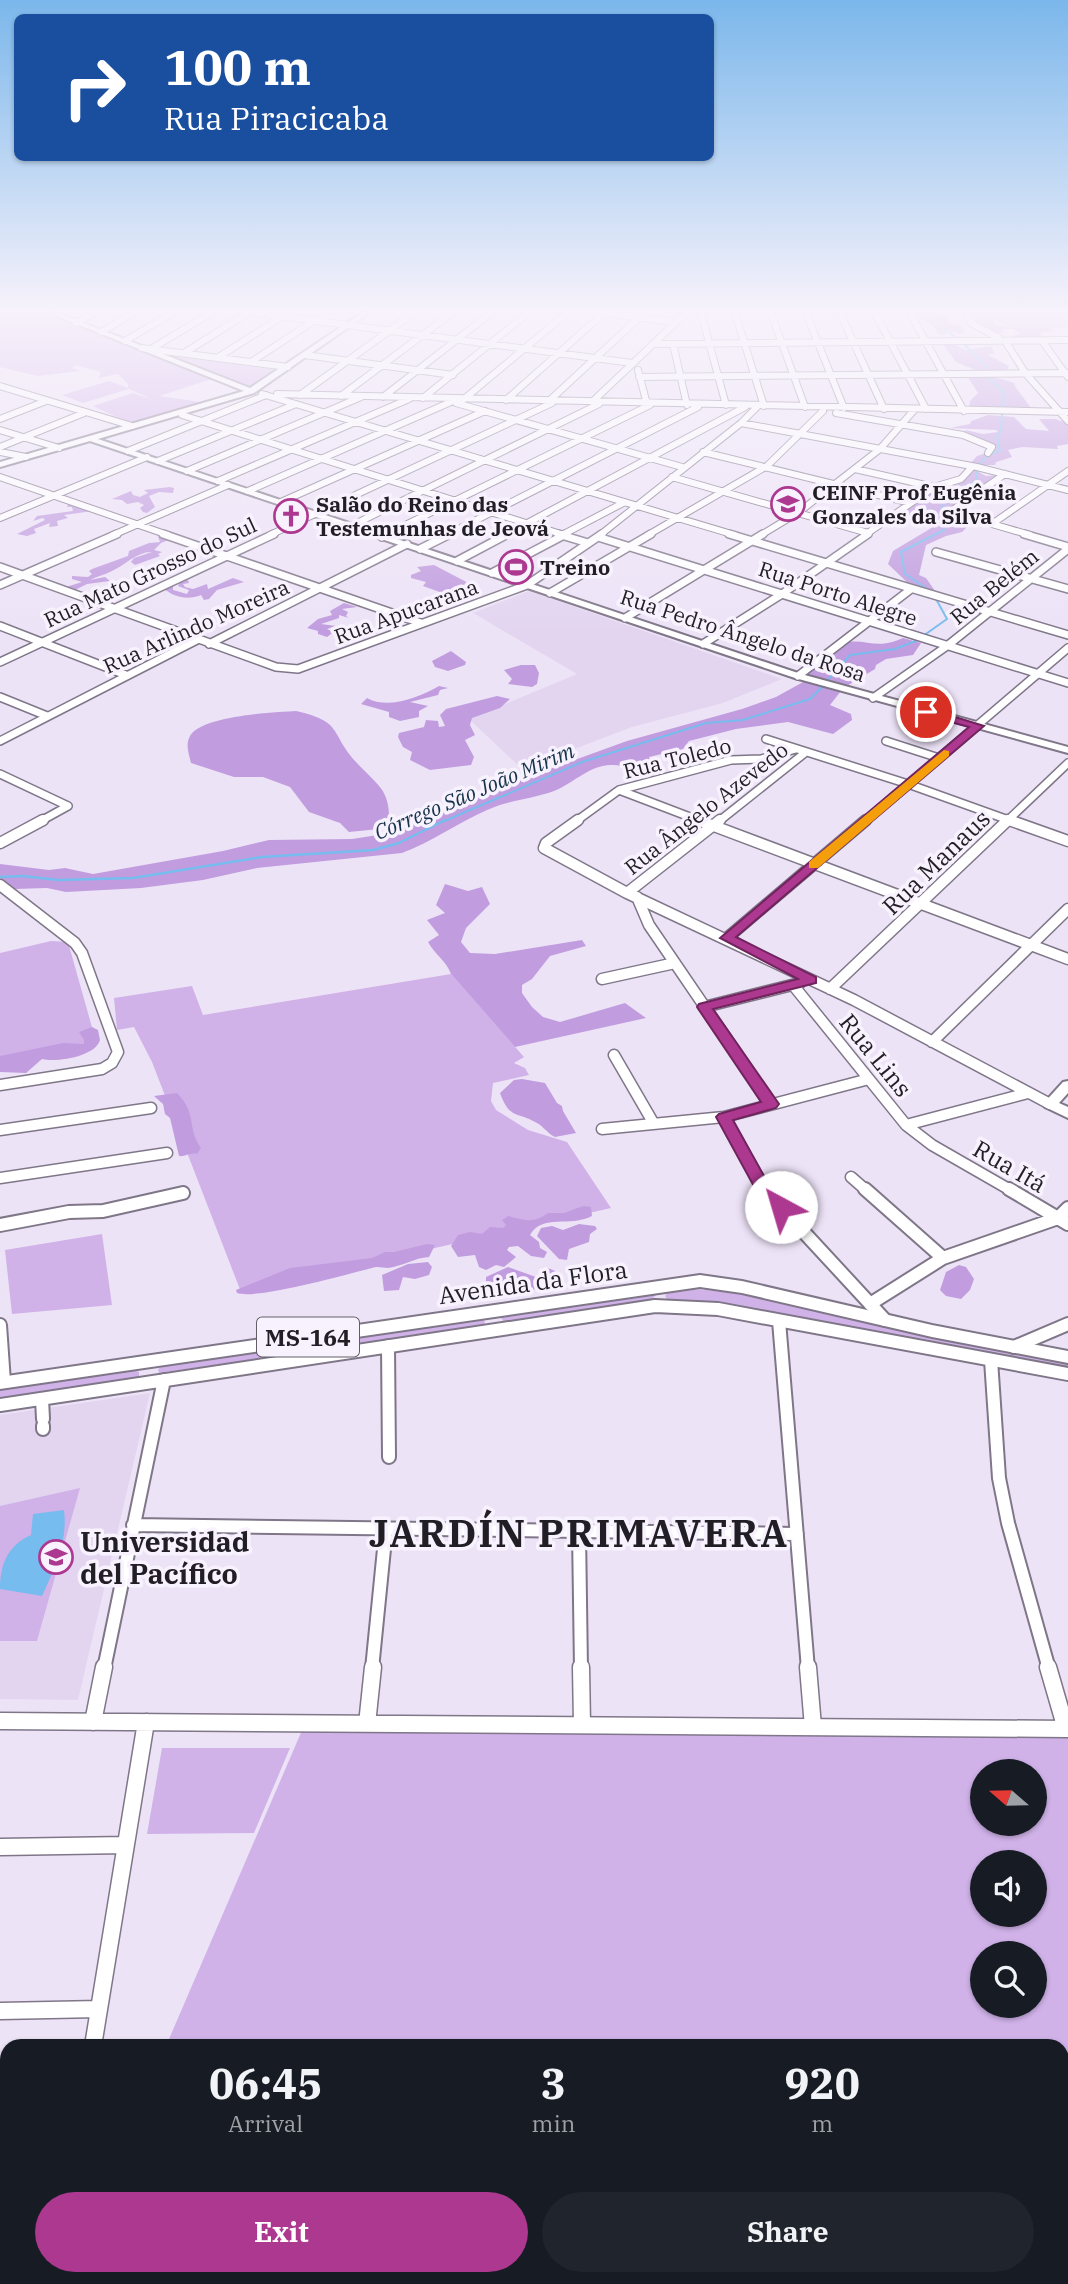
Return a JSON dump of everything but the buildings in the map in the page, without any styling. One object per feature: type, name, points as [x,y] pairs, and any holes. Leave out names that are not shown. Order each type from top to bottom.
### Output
[{"type":"main road","points":[[0,465],[155,420]]},
{"type":"main road","name":"Rua Pedro Ângelo da Rosa","points":[[91,439],[798,676],[1068,750]]},
{"type":"main road","points":[[1068,1085],[1050,1104],[1068,1113]]},
{"type":"main road","name":"Avenida da Flora","points":[[2,1383],[700,1281],[742,1287],[885,1320],[1068,1357]]},
{"type":"street","points":[[0,447],[68,420]]},
{"type":"street","points":[[108,420],[132,426]]},
{"type":"street","points":[[196,420],[589,543]]},
{"type":"street","points":[[128,451],[208,420]]},
{"type":"street","points":[[158,461],[259,420]]},
{"type":"street","points":[[187,471],[311,420]]},
{"type":"street","points":[[344,420],[1068,635]]},
{"type":"street","points":[[218,481],[362,420]]},
{"type":"street","points":[[248,491],[414,420]]},
{"type":"street","points":[[281,502],[465,420]]},
{"type":"street","name":"Rua Mato Grosso do Sul","points":[[0,662],[514,420]]},
{"type":"street","points":[[517,420],[682,467]]},
{"type":"street","points":[[351,526],[568,420]]},
{"type":"street","points":[[382,537],[620,420]]},
{"type":"street","points":[[420,549],[673,420]]},
{"type":"street","points":[[457,561],[722,420]]},
{"type":"street","name":"Rua Apucarana","points":[[209,644],[276,667],[298,669],[527,586],[598,537],[682,467],[746,420]]},
{"type":"street","points":[[550,593],[767,466],[815,420]]},
{"type":"street","points":[[879,420],[963,435],[992,447],[988,453]]},
{"type":"street","points":[[625,618],[799,512],[880,449],[905,420]]},
{"type":"street","points":[[741,424],[977,468],[1068,490]]},
{"type":"street","points":[[0,430],[59,448]]},
{"type":"street","points":[[703,452],[911,503]]},
{"type":"street","points":[[0,453],[26,457]]},
{"type":"street","points":[[0,518],[147,457]]},
{"type":"street","points":[[855,469],[934,487],[945,487],[977,468]]},
{"type":"street","points":[[1068,471],[992,522],[994,526],[1068,548]]},
{"type":"street","points":[[954,509],[1005,474]]},
{"type":"street","points":[[0,477],[421,623]]},
{"type":"street","points":[[672,477],[868,533]]},
{"type":"street","points":[[0,585],[228,485]]},
{"type":"street","points":[[703,643],[782,594],[934,487]]},
{"type":"street","points":[[492,573],[623,503]]},
{"type":"street","name":"Rua Porto Alegre","points":[[598,537],[1068,683]]},
{"type":"street","name":"Rua Arlindo Moreira","points":[[0,741],[198,640],[209,644],[407,544]]},
{"type":"street","name":"Rua Belém","points":[[873,698],[947,646],[1068,548]]},
{"type":"street","points":[[936,552],[1068,589]]},
{"type":"street","points":[[0,567],[198,640]]},
{"type":"street","points":[[798,676],[911,589]]},
{"type":"street","points":[[0,626],[126,675]]},
{"type":"street","points":[[727,938],[1068,648]]},
{"type":"street","points":[[0,697],[47,716]]},
{"type":"street","points":[[766,740],[908,784],[1068,841]]},
{"type":"street","points":[[886,741],[939,758]]},
{"type":"street","name":"Rua Toledo","points":[[632,895],[544,848],[546,843],[618,790],[731,760],[761,759],[796,749]]},
{"type":"street","name":"Rua Ângelo Azevedo","points":[[632,895],[712,825],[806,752]]},
{"type":"street","name":"Rua Manaus","points":[[830,989],[1068,763]]},
{"type":"street","points":[[0,774],[68,806],[0,843]]},
{"type":"street","points":[[618,790],[1068,959]]},
{"type":"street","points":[[0,1085],[102,1069],[113,1063],[118,1052],[82,953],[75,943],[2,886]]},
{"type":"street","points":[[632,895],[830,989],[1050,1104]]},
{"type":"street","points":[[632,895],[649,925],[771,1104]]},
{"type":"street","points":[[932,1042],[1068,909]]},
{"type":"street","points":[[602,979],[675,964]]},
{"type":"street","points":[[704,1007],[811,980]]},
{"type":"street","name":"Rua Lins","points":[[793,985],[906,1125],[932,1145]]},
{"type":"street","points":[[614,1055],[654,1124]]},
{"type":"street","points":[[602,1129],[724,1117],[869,1079]]},
{"type":"street","points":[[906,1125],[1028,1093]]},
{"type":"street","points":[[0,1130],[151,1108]]},
{"type":"street","points":[[724,1117],[763,1188],[885,1320]]},
{"type":"street","name":"Rua Itá","points":[[932,1145],[1063,1221]]},
{"type":"street","points":[[0,1178],[167,1153]]},
{"type":"street","points":[[851,1177],[943,1258]]},
{"type":"street","points":[[0,1225],[69,1212],[103,1211],[183,1193]]},
{"type":"street","points":[[870,1304],[943,1258],[1063,1221],[1068,1208]]},
{"type":"street","points":[[0,1405],[655,1306],[718,1309],[1068,1374]]},
{"type":"street","points":[[779,1321],[813,1727]]},
{"type":"street","points":[[1014,1347],[1068,1324]]},
{"type":"street","points":[[0,1325],[2,1383]]},
{"type":"street","points":[[388,1346],[389,1457]]},
{"type":"street","points":[[0,1721],[1067,1728],[1001,1489],[991,1360]]},
{"type":"street","points":[[93,1722],[164,1380]]},
{"type":"street","points":[[42,1399],[43,1425]]},
{"type":"street","points":[[134,1525],[797,1534]]},
{"type":"street","points":[[367,1724],[386,1528]]},
{"type":"street","points":[[579,1532],[582,1725]]},
{"type":"street","points":[[94,2039],[146,1722]]},
{"type":"street","points":[[0,1847],[126,1845]]},
{"type":"street","points":[[0,2011],[99,2008]]},
{"type":"shaded area","points":[[122,420],[145,420],[131,424]]},
{"type":"shaded area","points":[[1017,420],[1026,429],[1049,431],[1039,420],[1057,420],[1068,423],[1068,444],[1057,446],[1058,449],[1022,447],[1008,450],[1012,457],[996,462],[995,465],[969,465],[977,456],[996,447],[966,433],[965,430],[983,434],[998,432],[950,428],[970,424],[971,421]]},
{"type":"shaded area","points":[[973,469],[986,476],[999,475],[998,481],[1005,482],[1006,485],[996,485],[1000,488],[996,490],[993,485],[979,492],[991,495],[989,498],[993,502],[983,499],[961,505],[971,516],[971,523],[962,532],[926,545],[919,575],[926,578],[935,591],[909,584],[888,564],[893,551],[933,527],[931,520],[906,515],[905,510],[936,489],[957,484]]},
{"type":"shaded area","points":[[174,488],[173,493],[159,492],[149,496],[155,507],[147,513],[140,508],[144,505],[138,502],[127,504],[122,500],[112,499],[131,491],[133,495],[140,497],[148,493],[144,490]]},
{"type":"shaded area","points":[[68,504],[93,511],[64,515],[68,518],[57,521],[58,526],[49,527],[50,523],[34,529],[36,533],[27,536],[17,534],[45,520],[43,518],[33,521],[37,516],[73,511],[72,507],[67,507]]},
{"type":"shaded area","points":[[163,535],[171,539],[154,550],[162,552],[158,554],[160,556],[135,565],[131,562],[134,558],[152,552],[147,552],[137,556],[109,572],[90,580],[105,577],[110,581],[87,584],[75,590],[66,587],[82,582],[72,579],[72,576],[88,577],[92,574],[89,571],[92,569],[128,556],[129,551],[149,543],[160,542],[158,537]]},
{"type":"shaded area","points":[[434,565],[474,586],[469,590],[453,591],[448,595],[423,586],[426,582],[411,578],[411,575],[421,571],[417,567]]},
{"type":"shaded area","points":[[233,578],[244,582],[217,590],[209,599],[204,600],[201,595],[182,597],[163,588],[173,585],[173,590],[187,594],[189,590],[178,586],[181,581],[188,580],[189,583],[183,584],[185,587],[193,589],[207,584],[208,589]]},
{"type":"shaded area","points":[[529,591],[782,679],[723,703],[632,727],[522,769],[469,719],[577,674],[473,613]]},
{"type":"shaded area","points":[[344,603],[357,607],[342,609],[348,612],[346,616],[349,618],[339,615],[339,618],[321,624],[336,626],[327,629],[338,634],[327,637],[307,628],[318,619],[332,615],[330,611]]},
{"type":"shaded area","points":[[903,638],[921,643],[913,655],[886,659],[845,687],[805,676],[843,643],[878,644]]},
{"type":"shaded area","points":[[451,651],[466,662],[465,665],[448,671],[435,667],[432,661]]},
{"type":"shaded area","points":[[521,665],[535,665],[539,673],[537,684],[532,687],[508,684],[512,679],[504,670]]},
{"type":"shaded area","points":[[805,681],[841,691],[830,705],[851,714],[852,720],[833,734],[788,722],[736,729],[689,741],[683,749],[649,757],[653,772],[646,777],[620,766],[603,766],[554,791],[487,810],[402,853],[257,868],[203,880],[141,888],[66,892],[47,888],[15,889],[0,878],[0,864],[49,870],[65,868],[93,874],[269,840],[352,839],[391,833],[478,795],[627,741],[742,709],[776,697]]},
{"type":"shaded area","points":[[439,686],[448,688],[440,690],[438,695],[410,702],[428,706],[419,711],[419,717],[400,721],[389,717],[389,712],[361,704],[367,698],[384,703],[404,701]]},
{"type":"shaded area","points":[[497,696],[510,699],[500,708],[472,718],[470,725],[475,735],[465,740],[474,757],[471,765],[430,770],[410,760],[412,752],[403,747],[399,733],[424,727],[426,720],[438,721],[439,727],[445,726],[440,715],[446,709]]},
{"type":"shaded area","points":[[296,711],[329,724],[356,762],[378,784],[388,805],[389,828],[349,832],[340,823],[309,812],[290,787],[263,777],[234,777],[191,763],[188,743],[190,736],[197,729],[239,716]]},
{"type":"shaded area","points":[[445,884],[468,891],[482,887],[490,904],[466,928],[461,942],[470,953],[495,954],[582,940],[586,946],[550,956],[532,979],[522,985],[522,993],[543,1017],[560,1022],[625,1003],[646,1018],[515,1047],[451,974],[428,942],[439,935],[427,920],[445,913],[436,905]]},
{"type":"shaded area","points":[[51,941],[68,942],[97,1045],[0,1062],[0,953]]},
{"type":"shaded area","points":[[451,974],[524,1057],[514,1063],[525,1068],[529,1075],[493,1083],[491,1101],[496,1110],[528,1130],[567,1142],[611,1208],[241,1292],[152,1062],[134,1027],[117,1030],[114,998],[192,986],[203,1015]]},
{"type":"shaded area","points":[[92,1027],[98,1030],[100,1040],[97,1046],[84,1054],[66,1059],[42,1059],[26,1073],[0,1072],[0,1056],[63,1043],[84,1044],[79,1032]]},
{"type":"shaded area","points":[[514,1080],[545,1083],[557,1103],[562,1106],[576,1133],[555,1137],[537,1123],[514,1114],[507,1107],[500,1093]]},
{"type":"shaded area","points":[[177,1093],[190,1114],[201,1148],[197,1154],[179,1156],[170,1118],[165,1114],[163,1104],[154,1096]]},
{"type":"shaded area","points":[[583,1206],[591,1207],[592,1216],[574,1221],[549,1222],[535,1228],[530,1235],[539,1242],[540,1248],[547,1252],[544,1258],[531,1256],[518,1246],[509,1247],[507,1250],[516,1257],[504,1267],[496,1265],[486,1270],[479,1267],[475,1255],[458,1257],[451,1246],[458,1235],[470,1232],[482,1234],[490,1227],[503,1228],[506,1225],[502,1220],[508,1216],[533,1220],[548,1213],[564,1213]]},
{"type":"shaded area","points":[[579,1224],[595,1226],[597,1229],[590,1234],[589,1242],[569,1249],[567,1260],[559,1259],[537,1236],[541,1228],[552,1226],[563,1230]]},
{"type":"shaded area","points":[[102,1234],[112,1305],[12,1314],[5,1250]]},
{"type":"shaded area","points":[[435,1245],[429,1257],[393,1267],[374,1267],[263,1293],[237,1293],[236,1290],[290,1268],[372,1258],[385,1252]]},
{"type":"shaded area","points":[[428,1262],[432,1267],[429,1275],[415,1279],[403,1277],[399,1290],[384,1291],[382,1275],[408,1264]]},
{"type":"shaded area","points":[[959,1265],[966,1267],[974,1279],[970,1290],[961,1299],[946,1296],[940,1290],[946,1272]]},
{"type":"shaded area","points":[[508,1267],[536,1277],[548,1268],[563,1279],[564,1286],[521,1291],[502,1284],[494,1287],[486,1284],[486,1277]]},
{"type":"shaded area","points":[[692,1289],[736,1292],[1068,1364],[1068,1370],[703,1301],[667,1299],[665,1296],[667,1293]]},
{"type":"shaded area","points":[[656,1295],[649,1302],[505,1323],[501,1318],[502,1315]]},
{"type":"shaded area","points":[[480,1318],[485,1324],[482,1326],[159,1373],[158,1369],[163,1366]]},
{"type":"shaded area","points":[[134,1370],[139,1372],[139,1377],[135,1379],[0,1399],[0,1390]]},
{"type":"shaded area","name":"Universidad del Pacífico","points":[[150,1393],[78,1700],[0,1699],[0,1415]]},
{"type":"shaded area","points":[[80,1488],[37,1641],[0,1641],[0,1506]]},
{"type":"shaded area","points":[[303,1728],[1068,1734],[1068,2039],[169,2039]]},
{"type":"shaded area","points":[[162,1748],[290,1748],[254,1833],[147,1834]]},
{"type":"water","points":[[64,1510],[62,1544],[42,1596],[0,1589],[7,1556],[16,1544],[31,1535],[33,1514]]},
{"type":"waterway","name":"Córrego São João Mirim","points":[[929,590],[905,574],[901,552],[944,530],[941,518],[945,497],[976,481],[982,461],[1000,450],[997,437],[1002,420]]},
{"type":"waterway","points":[[923,636],[947,619],[936,599]]},
{"type":"waterway","points":[[828,680],[850,655],[895,649],[918,640]]},
{"type":"waterway","name":"Córrego São João Mirim","points":[[442,822],[582,762],[706,723],[743,720],[810,699],[822,687]]},
{"type":"waterway","name":"Córrego São João Mirim","points":[[0,877],[23,876],[58,880],[133,878],[262,857],[373,850],[399,843],[445,820]]},
{"type":"slow traffic","points":[[813,865],[944,754]]},
{"type":"place","name":"CEINF Prof Eugênia Gonzales da Silva","points":[[788,504]]},
{"type":"place","name":"Salão do Reino das Testemunhas de Jeová","points":[[291,516]]},
{"type":"place","name":"Treino","points":[[516,567]]},
{"type":"place","name":"Universidad del Pacífico","points":[[56,1557]]},
{"type":"district","name":"JARDÍN PRIMAVERA","points":[[579,1532]]},
{"type":"route","points":[[781,1207],[763,1188],[724,1117],[771,1104],[704,1007],[811,980],[727,938],[978,726],[926,712]]}]
